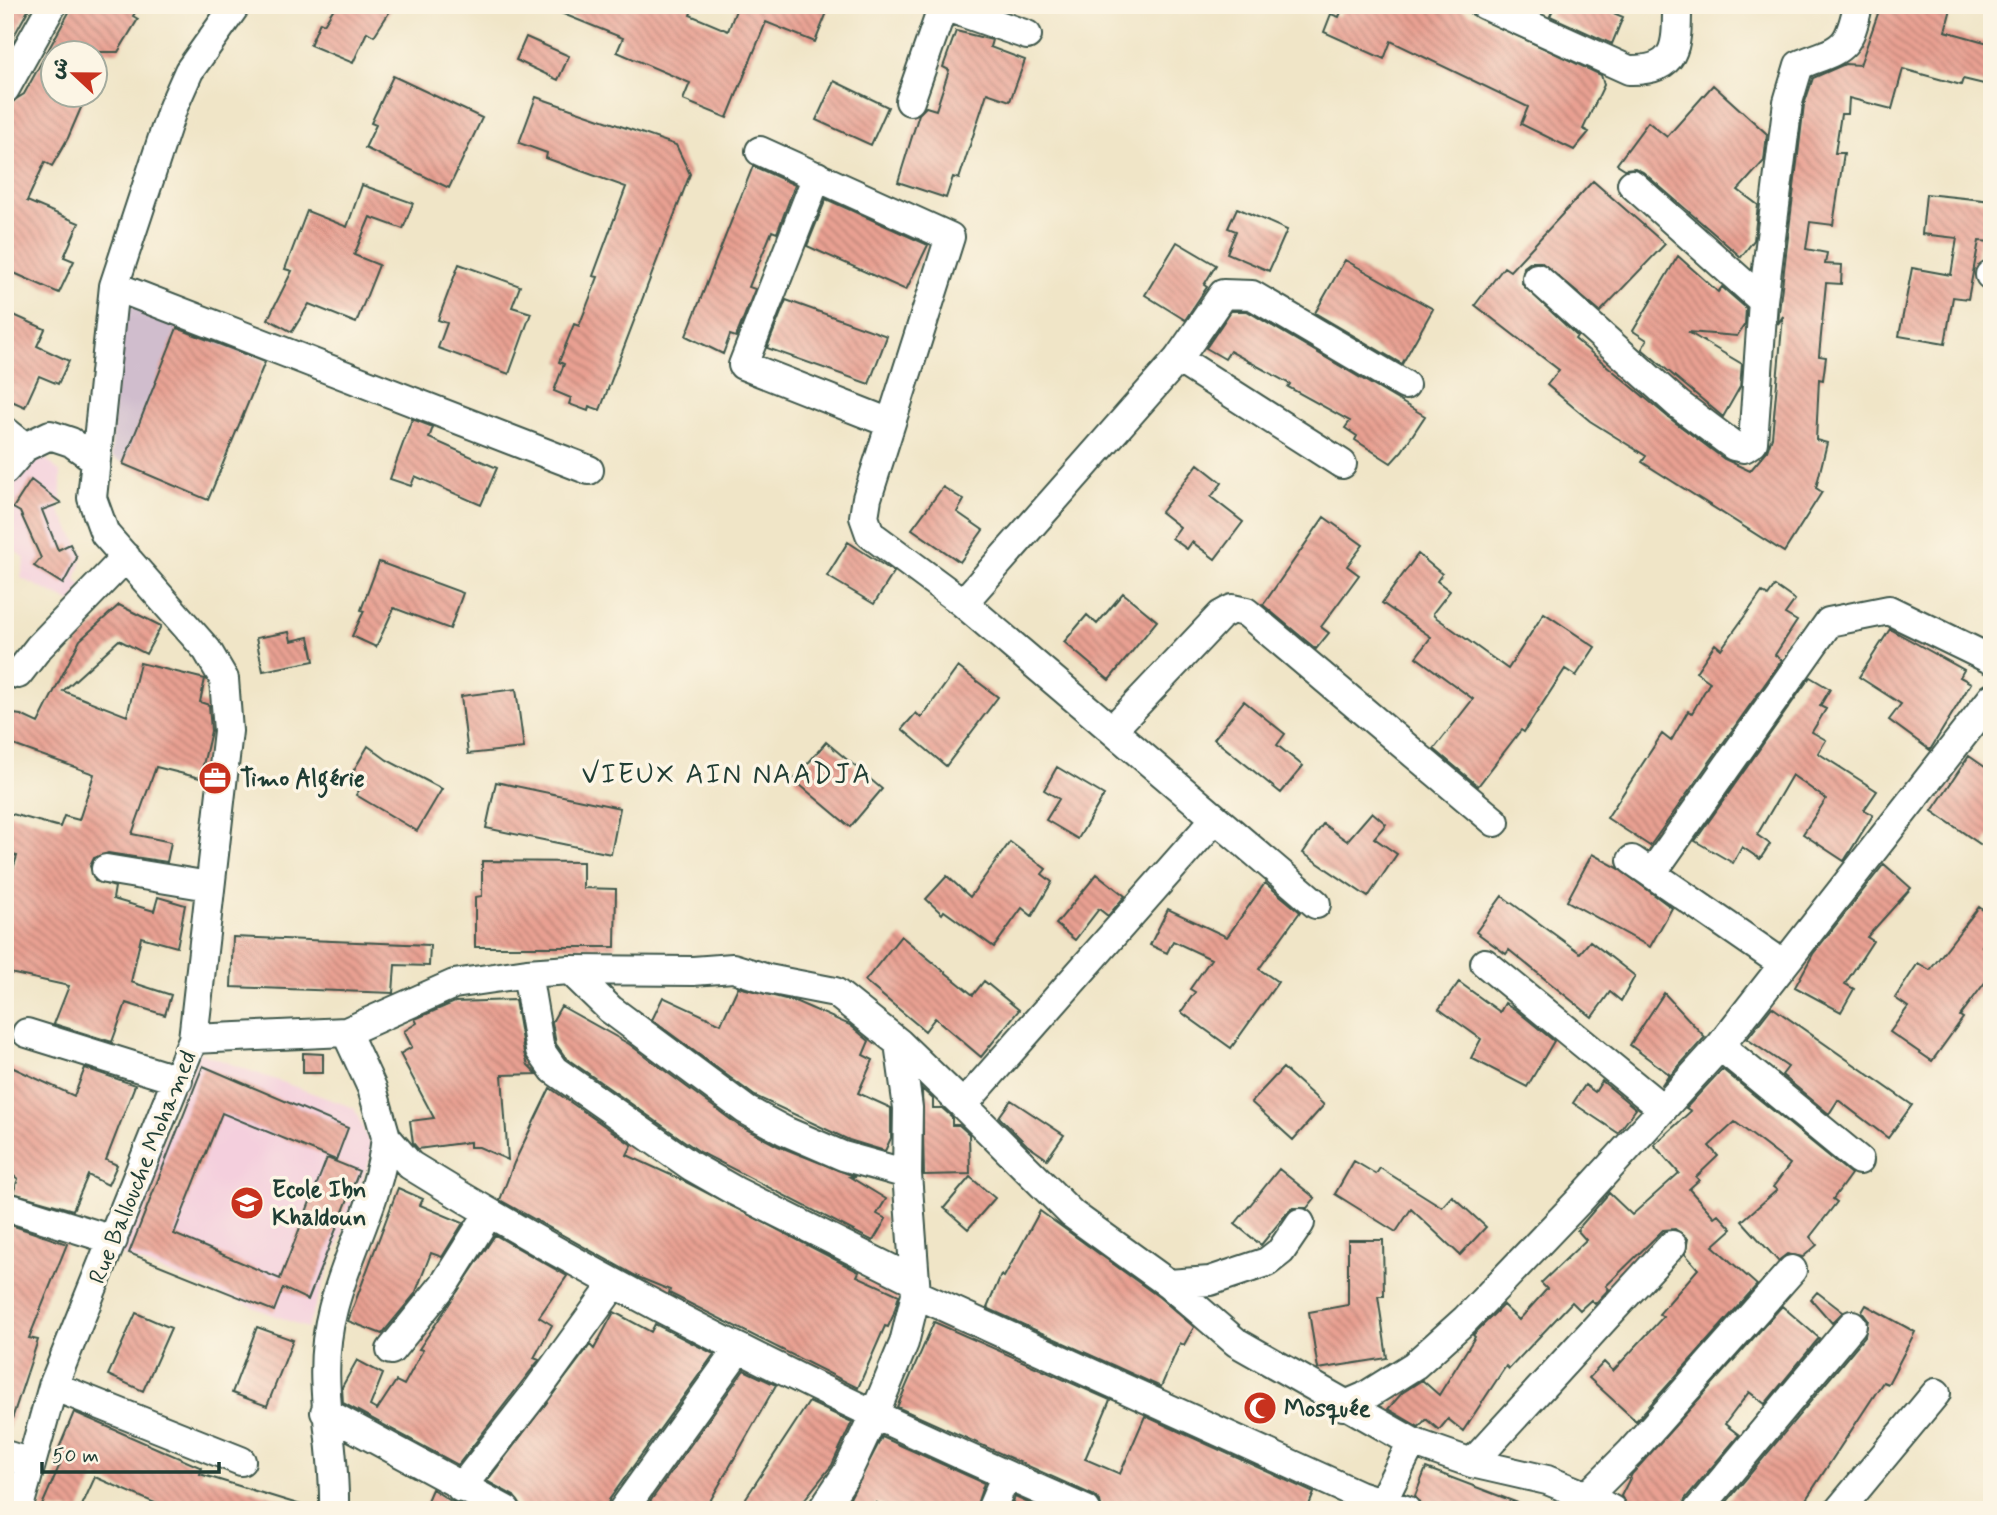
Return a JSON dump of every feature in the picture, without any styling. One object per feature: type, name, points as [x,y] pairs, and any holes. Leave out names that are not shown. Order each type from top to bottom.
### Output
[{"type":"street","points":[[5,89],[52,5]]},
{"type":"street","name":"Rue Ballouche Mohamed","points":[[18,1510],[18,1459],[53,1386],[193,1039],[229,731],[224,680],[207,650],[106,534],[92,498],[114,286],[173,107],[189,71],[236,5]]},
{"type":"street","points":[[1485,5],[1629,70],[1651,70],[1667,61],[1677,42],[1677,5]]},
{"type":"street","points":[[1537,278],[1678,404],[1734,446],[1744,448],[1753,442],[1763,301],[1792,84],[1799,65],[1842,48],[1851,37],[1858,5]]},
{"type":"street","points":[[910,101],[942,6],[1027,35]]},
{"type":"street","points":[[761,151],[950,237],[886,434],[864,517],[870,534],[963,603],[1316,904]]},
{"type":"street","points":[[817,176],[743,365],[886,434]]},
{"type":"street","points":[[1632,184],[1763,301]]},
{"type":"street","points":[[114,286],[589,470]]},
{"type":"street","points":[[963,603],[1178,359],[1223,294],[1252,295],[1405,385]]},
{"type":"street","points":[[1178,359],[1342,464]]},
{"type":"street","points":[[5,470],[15,439],[50,435],[71,442],[96,460]]},
{"type":"street","points":[[18,674],[39,647],[126,557]]},
{"type":"street","points":[[1113,729],[1221,615],[1232,609],[1246,612],[1495,822]]},
{"type":"street","points":[[1783,964],[1642,866],[1829,622],[1889,610],[1992,660]]},
{"type":"street","points":[[1343,1406],[1364,1397],[1415,1365],[1465,1320],[1720,1046],[1992,698]]},
{"type":"street","points":[[963,1105],[1215,819]]},
{"type":"street","points":[[106,869],[209,887]]},
{"type":"street","points":[[1485,963],[1662,1109]]},
{"type":"street","points":[[193,1039],[346,1032],[454,984],[527,973],[733,968],[835,992],[899,1044],[1072,1214],[1170,1284],[1236,1342],[1343,1406],[1412,1442],[1472,1463],[1547,1480],[1600,1503],[1630,1453],[1792,1270]]},
{"type":"street","points":[[570,970],[610,1009],[746,1110],[785,1131],[843,1156],[907,1174]]},
{"type":"street","points":[[527,973],[540,1050],[554,1070],[724,1185],[914,1287],[1371,1504],[1412,1442]]},
{"type":"street","points":[[334,1510],[335,1468],[325,1412],[323,1368],[333,1308],[383,1171],[386,1137],[372,1088],[346,1032]]},
{"type":"street","points":[[27,1033],[178,1080]]},
{"type":"street","points":[[822,1510],[847,1473],[904,1343],[914,1287],[907,1174],[908,1108],[899,1044]]},
{"type":"street","points":[[1720,1046],[1859,1160]]},
{"type":"street","points":[[386,1137],[410,1165],[614,1284],[739,1348],[1006,1475],[1086,1510]]},
{"type":"street","points":[[15,1209],[113,1240]]},
{"type":"street","points":[[391,1350],[445,1283],[489,1213]]},
{"type":"street","points":[[1170,1284],[1210,1281],[1267,1262],[1281,1251],[1300,1223]]},
{"type":"street","points":[[1472,1463],[1672,1245]]},
{"type":"street","points":[[461,1488],[536,1392],[614,1284]]},
{"type":"street","points":[[1698,1510],[1852,1325]]},
{"type":"street","points":[[623,1510],[739,1348]]},
{"type":"street","points":[[53,1386],[241,1461]]},
{"type":"street","points":[[1839,1510],[1936,1393]]},
{"type":"street","points":[[325,1412],[506,1510]]},
{"type":"street","points":[[991,1510],[1006,1475]]},
{"type":"shaded area","points":[[131,305],[265,361],[208,500],[111,457],[118,323]]},
{"type":"shaded area","points":[[41,454],[61,473],[61,503],[56,505],[84,554],[76,579],[82,586],[72,603],[21,578],[25,558],[5,544],[5,494],[36,455]]},
{"type":"shaded area","name":"Ecole Ibn Khaldoun","points":[[198,1052],[354,1108],[373,1151],[307,1328],[119,1254]]},
{"type":"building","points":[[5,5],[31,5],[5,52]]},
{"type":"building","points":[[73,5],[140,5],[133,16],[138,19],[118,52],[108,52],[108,38],[55,38]]},
{"type":"building","points":[[336,5],[394,5],[374,36],[367,32],[353,63],[310,45],[320,22],[324,24]]},
{"type":"building","points":[[541,5],[694,5],[690,15],[728,31],[736,10],[727,5],[830,5],[815,42],[766,22],[727,118],[683,100],[690,83],[617,52],[623,38]]},
{"type":"building","points":[[1344,5],[1452,5],[1601,75],[1604,85],[1583,129],[1589,132],[1574,150],[1521,124],[1528,107],[1391,41],[1384,59],[1324,32],[1331,14],[1339,17]]},
{"type":"building","points":[[1555,5],[1595,5],[1623,17],[1612,44],[1550,16]]},
{"type":"building","points":[[1881,5],[1952,5],[1945,31],[1992,44],[1992,86],[1963,79],[1961,85],[1903,69],[1892,109],[1849,98],[1848,114],[1841,114],[1835,153],[1844,153],[1833,225],[1810,222],[1806,249],[1827,253],[1825,264],[1842,265],[1841,284],[1826,283],[1819,356],[1826,357],[1823,380],[1819,379],[1816,440],[1827,443],[1816,488],[1822,492],[1784,552],[1642,462],[1646,456],[1590,421],[1547,385],[1559,370],[1475,305],[1504,267],[1510,271],[1593,181],[1665,244],[1600,312],[1541,262],[1531,262],[1524,267],[1522,284],[1577,336],[1575,339],[1668,417],[1724,459],[1750,471],[1767,451],[1772,437],[1783,316],[1778,324],[1780,303],[1804,105],[1813,78],[1845,64],[1860,65]]},
{"type":"building","points":[[956,31],[992,40],[990,47],[1025,60],[1010,101],[987,93],[959,179],[953,177],[946,198],[898,182],[919,114],[926,107],[936,110],[949,70],[943,67]]},
{"type":"building","points":[[526,37],[569,56],[558,80],[516,60]]},
{"type":"building","points":[[38,69],[38,108],[81,108],[52,166],[45,162],[27,201],[79,223],[64,257],[74,261],[59,293],[5,269],[5,106],[24,94]]},
{"type":"building","points":[[393,76],[482,118],[449,188],[365,148],[376,125],[371,123]]},
{"type":"building","points":[[834,81],[888,107],[871,145],[816,120]]},
{"type":"building","points":[[1713,85],[1767,134],[1764,161],[1738,190],[1758,205],[1754,240],[1741,257],[1643,172],[1635,168],[1625,169],[1617,164],[1648,122],[1667,137]]},
{"type":"building","points":[[536,97],[676,145],[690,174],[600,410],[589,406],[588,411],[569,404],[571,398],[554,391],[564,364],[559,362],[574,324],[579,326],[598,277],[593,276],[626,187],[546,158],[547,153],[519,143]]},
{"type":"building","points":[[753,166],[795,185],[777,233],[772,231],[749,287],[755,289],[736,337],[730,335],[723,354],[686,336]]},
{"type":"building","points":[[362,185],[413,203],[403,229],[370,217],[354,255],[379,265],[356,323],[309,304],[292,332],[268,319],[292,271],[285,269],[307,211],[347,227]]},
{"type":"building","points":[[1926,194],[1992,201],[1992,242],[1979,241],[1968,299],[1953,297],[1945,344],[1899,336],[1912,268],[1951,275],[1957,238],[1922,234]]},
{"type":"building","points":[[826,199],[928,245],[906,290],[807,246]]},
{"type":"building","points":[[1237,208],[1287,230],[1269,271],[1227,253],[1236,231],[1228,228]]},
{"type":"building","points":[[1177,242],[1216,265],[1204,285],[1207,287],[1185,320],[1145,295]]},
{"type":"building","points":[[1678,256],[1718,292],[1722,287],[1746,308],[1745,324],[1737,336],[1688,332],[1742,364],[1740,387],[1723,417],[1642,349],[1647,340],[1633,331]]},
{"type":"building","points":[[1345,260],[1433,309],[1402,364],[1315,313]]},
{"type":"building","points":[[459,264],[520,286],[512,307],[531,313],[509,374],[438,348],[447,323],[438,320]]},
{"type":"building","points":[[786,300],[887,336],[869,384],[767,348]]},
{"type":"building","points":[[5,311],[45,329],[37,346],[69,361],[58,384],[39,376],[25,407],[5,398]]},
{"type":"building","points":[[1231,311],[1247,311],[1425,416],[1402,451],[1391,463],[1355,440],[1357,436],[1345,428],[1350,421],[1230,351],[1225,359],[1206,348]]},
{"type":"building","points":[[177,328],[265,362],[208,500],[123,464]]},
{"type":"building","points":[[412,419],[433,427],[429,438],[497,468],[481,505],[415,476],[411,486],[390,479]]},
{"type":"building","points":[[1198,464],[1222,483],[1211,497],[1243,522],[1215,559],[1192,542],[1187,549],[1172,538],[1180,527],[1161,512]]},
{"type":"building","points":[[31,480],[61,503],[42,510],[58,550],[70,544],[77,558],[63,584],[34,566],[41,558],[20,512],[13,508]]},
{"type":"building","points":[[943,487],[964,500],[957,512],[983,530],[960,562],[912,529]]},
{"type":"building","points":[[1324,517],[1363,545],[1347,566],[1359,575],[1321,627],[1329,633],[1316,649],[1263,605]]},
{"type":"building","points":[[848,542],[894,572],[874,604],[827,576]]},
{"type":"building","points":[[1418,554],[1442,574],[1437,581],[1450,591],[1433,613],[1434,616],[1508,669],[1544,613],[1595,647],[1576,676],[1565,669],[1524,732],[1521,730],[1478,786],[1434,749],[1473,699],[1416,657],[1431,637],[1382,603]]},
{"type":"building","points":[[379,562],[463,593],[450,629],[394,608],[376,647],[352,636],[364,611],[361,610]]},
{"type":"building","points":[[1775,586],[1795,600],[1785,614],[1797,621],[1775,655],[1782,660],[1650,846],[1607,818],[1662,734],[1671,741],[1688,711],[1692,713],[1710,682],[1696,672],[1715,644],[1721,649],[1762,592],[1768,596]]},
{"type":"building","points":[[1123,593],[1157,621],[1109,680],[1064,642],[1087,615],[1097,624]]},
{"type":"building","points":[[119,605],[161,626],[146,654],[119,640],[63,691],[127,716],[140,663],[205,679],[200,702],[209,705],[211,731],[200,778],[156,767],[132,834],[171,842],[167,862],[108,853],[94,858],[90,866],[95,881],[115,887],[113,899],[154,911],[158,897],[185,905],[177,947],[141,937],[131,982],[171,995],[165,1015],[126,1003],[112,1042],[54,1024],[69,986],[5,972],[5,895],[17,856],[5,853],[5,812],[60,827],[64,816],[79,820],[94,774],[5,742],[5,713],[21,715],[38,723],[80,640]]},
{"type":"building","points":[[1890,629],[1964,670],[1960,677],[1971,683],[1930,750],[1889,720],[1901,704],[1859,677]]},
{"type":"building","points":[[289,632],[291,641],[309,637],[314,661],[263,671],[256,638]]},
{"type":"building","points":[[958,667],[998,697],[946,766],[902,729],[916,713],[921,718]]},
{"type":"building","points":[[1810,677],[1830,689],[1820,706],[1826,709],[1812,732],[1826,740],[1818,753],[1877,791],[1864,810],[1873,815],[1844,861],[1803,834],[1826,799],[1792,775],[1757,835],[1770,844],[1760,859],[1742,847],[1733,863],[1695,841]]},
{"type":"building","points":[[516,689],[524,748],[468,754],[461,696]]},
{"type":"building","points":[[1244,701],[1285,734],[1277,745],[1303,766],[1281,793],[1214,739]]},
{"type":"building","points":[[826,742],[882,789],[850,827],[794,780]]},
{"type":"building","points":[[368,746],[387,760],[442,789],[417,831],[356,795],[361,787],[348,780]]},
{"type":"building","points":[[1969,756],[1992,772],[1992,833],[1983,846],[1932,811]]},
{"type":"building","points":[[1057,767],[1104,795],[1078,839],[1046,820],[1059,799],[1044,790]]},
{"type":"building","points":[[496,782],[620,808],[611,854],[486,828]]},
{"type":"building","points":[[1372,812],[1386,824],[1374,838],[1397,854],[1368,897],[1303,853],[1323,824],[1347,841]]},
{"type":"building","points":[[1010,842],[1046,869],[1042,874],[1052,882],[1032,916],[1022,908],[994,947],[944,911],[942,914],[926,899],[947,876],[970,897]]},
{"type":"building","points":[[1592,854],[1618,868],[1672,908],[1650,947],[1567,901]]},
{"type":"building","points":[[482,861],[583,862],[583,888],[616,889],[615,947],[475,947],[475,897],[482,896]]},
{"type":"building","points":[[1884,864],[1911,888],[1867,937],[1873,941],[1845,984],[1854,989],[1841,1012],[1795,987],[1813,954]]},
{"type":"building","points":[[1097,874],[1125,896],[1108,916],[1099,909],[1075,940],[1056,924]]},
{"type":"building","points":[[1265,883],[1300,912],[1259,969],[1278,982],[1231,1048],[1181,1012],[1195,992],[1190,989],[1211,959],[1173,941],[1167,953],[1150,945],[1168,909],[1227,937]]},
{"type":"building","points":[[1502,896],[1580,953],[1590,941],[1635,976],[1621,1001],[1610,992],[1592,1017],[1509,950],[1506,954],[1476,932]]},
{"type":"building","points":[[1979,907],[1992,917],[1992,933],[1982,946],[1992,953],[1992,973],[1960,1016],[1963,1018],[1932,1061],[1890,1032],[1908,1007],[1895,998],[1918,963],[1930,970]]},
{"type":"building","points":[[901,936],[973,995],[984,981],[1019,1010],[981,1057],[935,1018],[925,1031],[865,981]]},
{"type":"building","points":[[233,937],[430,945],[429,966],[395,965],[393,993],[231,987]]},
{"type":"building","points":[[1459,982],[1500,1012],[1505,1003],[1554,1041],[1527,1087],[1471,1058],[1481,1039],[1439,1009]]},
{"type":"building","points":[[738,987],[797,1002],[850,1025],[869,1041],[863,1055],[873,1060],[858,1093],[891,1108],[891,1138],[885,1151],[849,1140],[755,1096],[652,1020],[663,997],[721,1024]]},
{"type":"building","points":[[1664,993],[1705,1037],[1661,1086],[1669,1074],[1630,1045]]},
{"type":"building","points":[[515,1000],[524,1053],[528,1065],[537,1074],[502,1075],[508,1160],[479,1147],[470,1147],[470,1142],[418,1149],[413,1143],[410,1121],[434,1118],[400,1054],[412,1047],[404,1031],[417,1023],[415,1019],[455,1002]]},
{"type":"building","points":[[561,1006],[629,1044],[738,1125],[778,1146],[856,1177],[850,1177],[886,1199],[877,1214],[886,1219],[873,1241],[700,1152],[566,1058],[556,1044],[552,1022]]},
{"type":"building","points":[[1772,1007],[1912,1105],[1888,1138],[1838,1100],[1829,1114],[1782,1075],[1788,1067],[1747,1039]]},
{"type":"building","points":[[303,1053],[323,1054],[323,1073],[303,1073]]},
{"type":"building","points":[[5,1064],[74,1096],[85,1068],[135,1085],[106,1160],[117,1165],[108,1185],[88,1175],[73,1210],[13,1193],[18,1179],[5,1169]]},
{"type":"building","points":[[203,1066],[348,1128],[336,1160],[222,1113],[174,1234],[280,1279],[327,1158],[359,1171],[308,1300],[283,1288],[274,1311],[129,1253]]},
{"type":"building","points":[[1283,1068],[1324,1105],[1293,1140],[1251,1102]]},
{"type":"building","points":[[1722,1069],[1851,1174],[1833,1199],[1837,1202],[1810,1237],[1817,1245],[1803,1257],[1787,1254],[1778,1261],[1742,1221],[1777,1190],[1773,1187],[1790,1164],[1735,1122],[1709,1146],[1718,1156],[1696,1177],[1699,1180],[1689,1189],[1714,1217],[1718,1214],[1732,1229],[1713,1246],[1757,1285],[1636,1421],[1589,1378],[1604,1362],[1613,1371],[1663,1317],[1659,1314],[1698,1269],[1685,1254],[1688,1239],[1675,1229],[1663,1230],[1606,1286],[1609,1289],[1595,1304],[1591,1300],[1580,1310],[1572,1302],[1509,1369],[1506,1366],[1463,1431],[1448,1419],[1439,1430],[1426,1419],[1419,1427],[1388,1409],[1402,1393],[1422,1380],[1439,1395],[1475,1337],[1473,1335],[1503,1305],[1519,1320],[1547,1289],[1541,1283],[1586,1240],[1577,1230],[1609,1193],[1632,1215],[1679,1173],[1654,1145],[1691,1111],[1686,1108]]},
{"type":"building","points":[[1602,1081],[1636,1109],[1618,1133],[1573,1103],[1585,1085],[1595,1092]]},
{"type":"building","points":[[550,1088],[632,1145],[627,1155],[686,1182],[859,1272],[857,1276],[899,1295],[893,1316],[888,1327],[885,1326],[858,1388],[669,1293],[670,1290],[638,1277],[500,1200],[514,1163]]},
{"type":"building","points":[[922,1089],[933,1099],[933,1108],[942,1108],[952,1117],[952,1125],[959,1125],[969,1134],[970,1174],[924,1175]]},
{"type":"building","points":[[1011,1100],[1064,1135],[1047,1159],[1027,1145],[999,1117]]},
{"type":"building","points":[[1354,1161],[1376,1174],[1380,1168],[1442,1207],[1452,1196],[1486,1227],[1460,1255],[1411,1209],[1396,1232],[1335,1194]]},
{"type":"building","points":[[1279,1169],[1315,1198],[1307,1208],[1293,1208],[1287,1213],[1261,1245],[1235,1224]]},
{"type":"building","points":[[970,1177],[995,1198],[968,1229],[944,1208]]},
{"type":"building","points":[[398,1188],[423,1199],[420,1205],[463,1223],[442,1257],[431,1253],[415,1294],[382,1334],[348,1321]]},
{"type":"building","points":[[1040,1211],[1159,1297],[1194,1327],[1184,1345],[1180,1343],[1161,1387],[987,1308],[1001,1275],[1004,1277]]},
{"type":"building","points":[[5,1223],[67,1244],[29,1338],[38,1340],[9,1428],[5,1427]]},
{"type":"building","points":[[495,1235],[567,1276],[539,1317],[552,1325],[534,1358],[539,1360],[458,1465],[343,1403],[342,1387],[357,1360],[383,1374],[370,1406],[377,1410],[396,1381],[404,1385],[423,1350],[419,1349]]},
{"type":"building","points":[[1348,1240],[1383,1240],[1384,1296],[1378,1296],[1387,1358],[1318,1369],[1309,1312],[1348,1305]]},
{"type":"building","points":[[1817,1292],[1843,1312],[1832,1323],[1811,1299]]},
{"type":"building","points":[[1866,1305],[1915,1332],[1888,1384],[1883,1382],[1799,1510],[1720,1510],[1865,1336],[1868,1320],[1862,1312]]},
{"type":"building","points":[[1782,1306],[1819,1338],[1765,1404],[1749,1392],[1725,1424],[1739,1435],[1685,1499],[1682,1510],[1629,1510],[1621,1496],[1632,1474]]},
{"type":"building","points":[[614,1312],[651,1332],[655,1324],[714,1354],[609,1500],[607,1510],[523,1510],[514,1496],[487,1481],[590,1345],[594,1349]]},
{"type":"building","points":[[136,1313],[171,1328],[143,1391],[108,1375]]},
{"type":"building","points":[[934,1322],[1110,1400],[1085,1459],[1120,1474],[1145,1416],[1314,1493],[1307,1510],[1102,1510],[1100,1501],[1093,1495],[897,1407]]},
{"type":"building","points":[[257,1327],[293,1340],[267,1406],[232,1393]]},
{"type":"building","points":[[744,1370],[776,1385],[705,1510],[644,1510]]},
{"type":"building","points":[[809,1402],[852,1422],[832,1465],[796,1510],[738,1510]]},
{"type":"building","points":[[74,1412],[202,1468],[200,1474],[301,1505],[300,1510],[171,1510],[95,1477],[80,1510],[40,1510],[61,1462],[54,1460]]},
{"type":"building","points":[[882,1437],[984,1483],[975,1510],[891,1510],[876,1503],[874,1510],[853,1510],[855,1504],[849,1500]]},
{"type":"building","points":[[1426,1468],[1531,1510],[1422,1510],[1415,1496]]},
{"type":"building","points":[[432,1489],[451,1501],[471,1510],[423,1510]]},
{"type":"building","points":[[1015,1497],[1044,1510],[1009,1510]]},
{"type":"place","name":"Timo Algérie","points":[[215,778]]},
{"type":"place","name":"Ecole Ibn Khaldoun","points":[[247,1203]]},
{"type":"place","name":"Mosquée","points":[[1260,1408]]},
{"type":"district","name":"VIEUX AIN NAADJA","points":[[727,773]]}]
